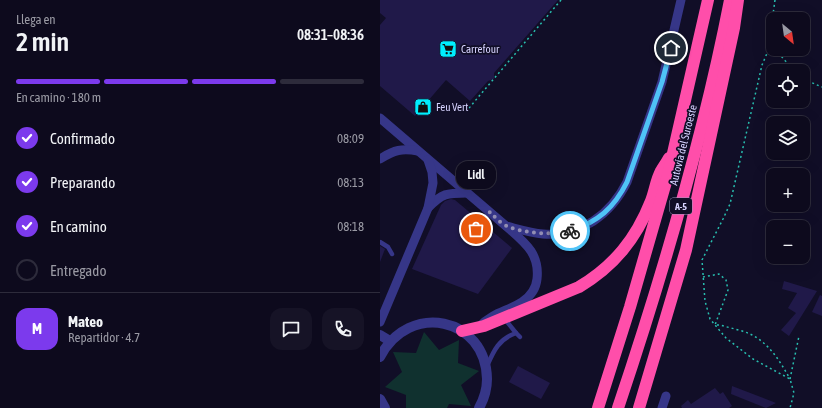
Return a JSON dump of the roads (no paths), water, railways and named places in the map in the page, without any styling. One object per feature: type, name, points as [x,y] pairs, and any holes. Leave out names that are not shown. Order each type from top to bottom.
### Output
[{"type":"highway","name":"Autovía del Suroeste","points":[[598,408],[668,175],[708,0]]},
{"type":"highway","name":"Autovía del Suroeste","points":[[618,408],[646,325],[677,222],[694,158],[730,0]]},
{"type":"highway","points":[[640,408],[686,250],[738,0]]},
{"type":"highway","points":[[462,331],[504,318],[579,287],[592,280],[609,266],[624,251],[639,226],[651,200],[660,172],[672,154]]},
{"type":"street","points":[[506,226],[544,234],[558,234],[584,226],[598,218],[612,207],[627,182],[662,82],[682,0]]},
{"type":"street","points":[[380,118],[524,242],[536,260],[538,273],[537,286],[531,295],[522,302],[493,315],[478,327]]},
{"type":"street","points":[[380,158],[388,153],[402,149],[418,151]]},
{"type":"street","points":[[380,322],[428,208],[433,183],[428,160]]},
{"type":"street","points":[[428,208],[437,199],[445,194],[468,193]]},
{"type":"street","points":[[380,358],[390,341],[402,331],[424,322],[448,325],[462,331],[474,341],[482,354],[487,368],[487,387],[484,399],[479,408]]},
{"type":"street","points":[[380,335],[390,341]]},
{"type":"street","points":[[662,408],[666,396]]},
{"type":"street","points":[[380,399],[382,408]]},
{"type":"street","points":[[484,399],[489,408]]},
{"type":"lane","points":[[476,229],[490,212]]},
{"type":"lane","points":[[380,242],[388,247],[392,254]]},
{"type":"lane","points":[[504,318],[520,337]]},
{"type":"lane","points":[[487,368],[494,350],[507,336],[516,333]]},
{"type":"place","name":"Carrefour","points":[[448,49]]},
{"type":"place","name":"Feu Vert","points":[[423,107]]},
{"type":"place","name":"Lidl","points":[[476,229]]}]
